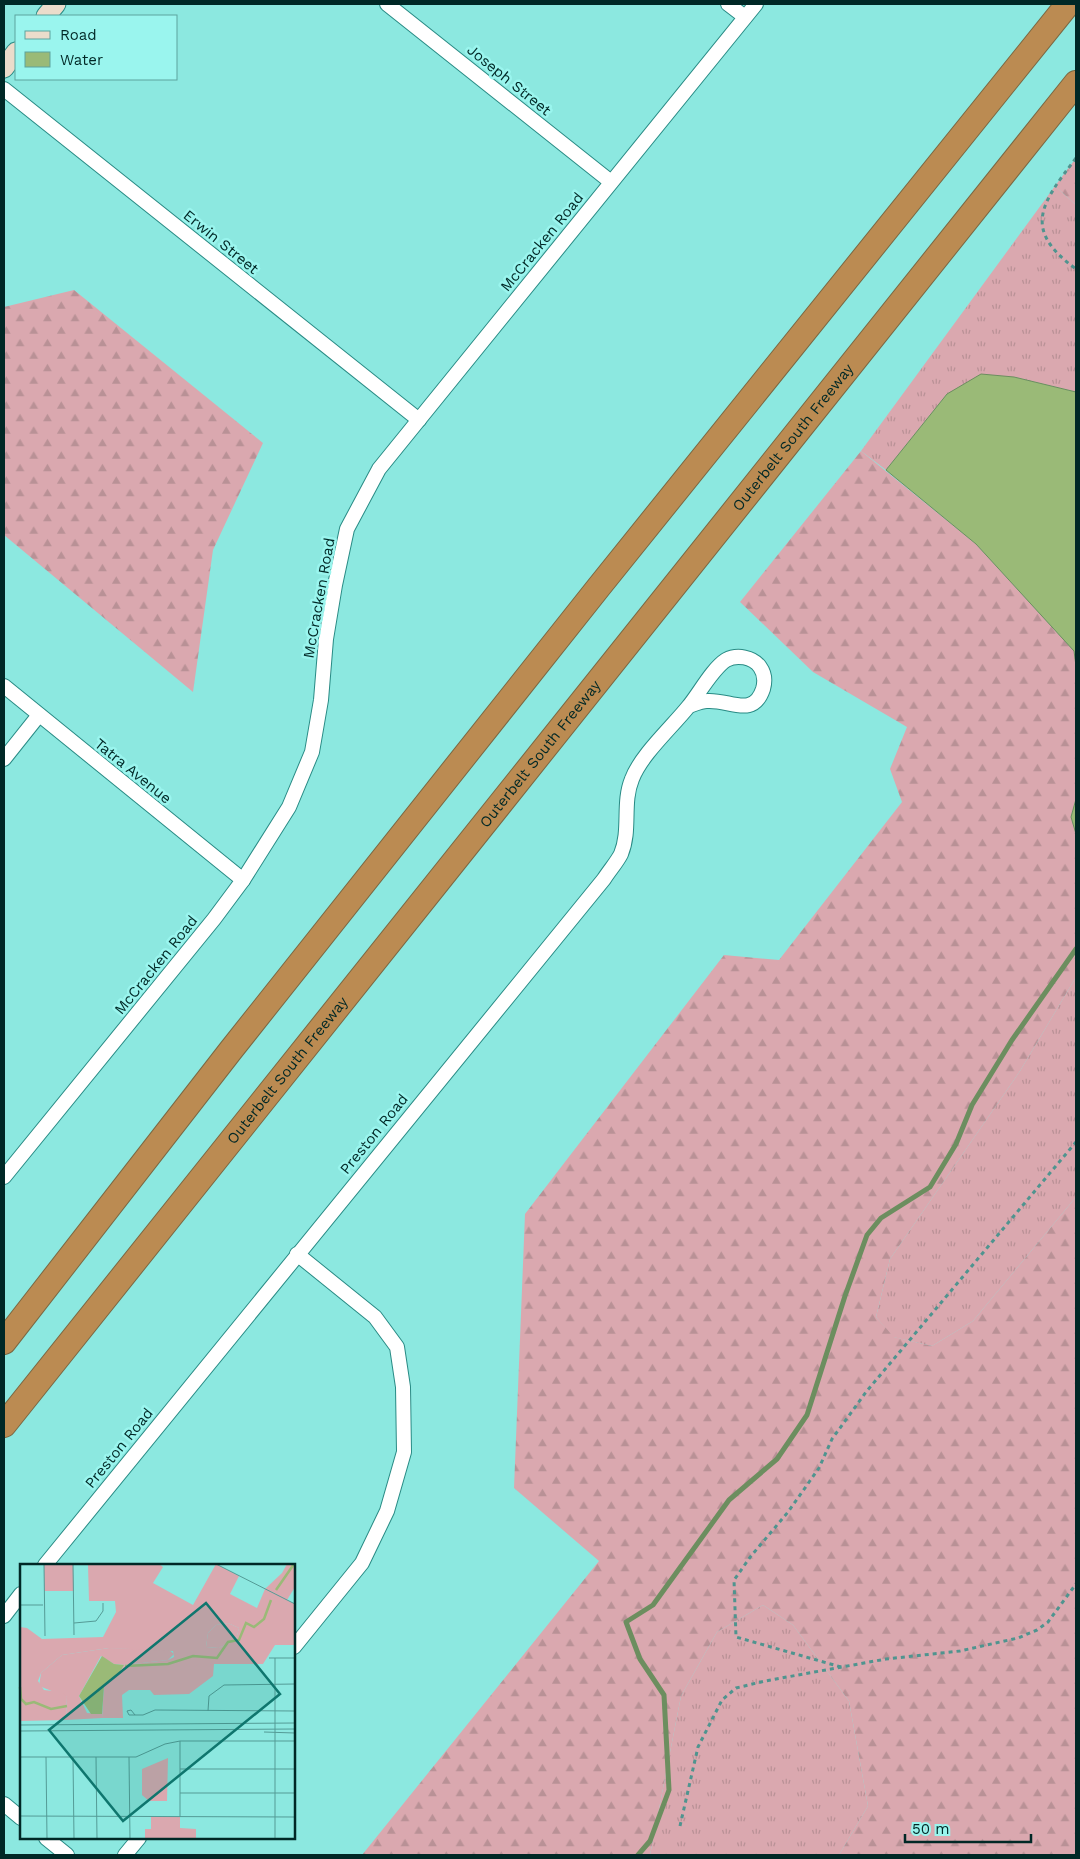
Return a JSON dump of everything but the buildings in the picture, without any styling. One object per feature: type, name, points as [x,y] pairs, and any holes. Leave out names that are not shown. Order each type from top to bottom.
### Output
[{"type":"highway","points":[[4,1342],[231,1050],[598,588],[1068,4]]},
{"type":"highway","name":"Outerbelt South Freeway","points":[[4,1425],[1076,83]]},
{"type":"highway","points":[[4,1318],[231,1050]]},
{"type":"street","points":[[47,15],[56,4]]},
{"type":"street","name":"Joseph Street","points":[[387,4],[611,182]]},
{"type":"street","points":[[728,4],[745,17]]},
{"type":"street","name":"McCracken Road","points":[[4,1177],[214,919],[243,880],[289,807],[312,752],[320,700],[326,639],[347,529],[379,469],[756,4]]},
{"type":"street","points":[[4,68],[15,53]]},
{"type":"street","name":"Erwin Street","points":[[4,89],[419,420]]},
{"type":"street","name":"Preston Road","points":[[46,1564],[604,879],[620,855],[625,838],[628,794],[639,764],[726,660],[738,656],[752,660],[761,668],[765,682],[760,696],[750,705],[738,706],[708,701],[689,706]]},
{"type":"street","name":"Tatra Avenue","points":[[4,686],[243,880]]},
{"type":"street","points":[[4,759],[39,715]]},
{"type":"street","points":[[295,1646],[362,1563],[387,1511],[404,1452],[403,1386],[397,1347],[375,1316],[297,1254]]},
{"type":"street","points":[[4,1616],[20,1595]]},
{"type":"street","points":[[4,1804],[20,1817]]},
{"type":"street","points":[[47,1839],[67,1855]]},
{"type":"street","points":[[125,1855],[138,1839]]},
{"type":"path","points":[[1076,158],[1055,186],[1042,216],[1042,231],[1050,245],[1076,270]]},
{"type":"path","points":[[841,1667],[736,1637],[734,1580],[751,1556],[788,1512],[819,1468],[832,1440],[866,1392],[1076,1142]]},
{"type":"path","points":[[680,1826],[698,1747],[722,1700],[736,1688],[886,1659],[960,1651],[1018,1638],[1037,1630],[1048,1622],[1076,1584]]},
{"type":"green space","points":[[1076,158],[1076,205],[1055,186]]},
{"type":"green space","points":[[1055,186],[1076,205],[1076,392],[1014,377],[947,394],[886,470],[861,451]]},
{"type":"green space","points":[[74,290],[263,443],[213,550],[193,692],[4,535],[4,307]]},
{"type":"green space","points":[[861,451],[976,544],[1074,651],[1076,666],[1076,799],[1071,817],[1076,834],[1076,977],[1020,1071],[890,1259],[876,1317],[894,1337],[932,1346],[973,1321],[1076,1197],[1076,1855],[839,1855],[868,1806],[849,1701],[793,1625],[763,1605],[717,1632],[681,1696],[650,1855],[362,1855],[599,1561],[514,1488],[525,1214],[724,955],[779,960],[902,802],[890,769],[907,727],[813,672],[740,602]]},
{"type":"green space","points":[[1076,977],[1076,1197],[973,1321],[932,1346],[893,1337],[876,1317],[890,1259],[1020,1071]]},
{"type":"green space","points":[[763,1605],[793,1625],[849,1701],[868,1806],[839,1855],[650,1855],[681,1696],[717,1632]]},
{"type":"water","points":[[981,374],[1014,377],[1076,392],[1076,666],[1074,651],[976,544],[886,470],[947,394]]},
{"type":"water","points":[[1076,799],[1076,834],[1071,817]]},
{"type":"waterway","points":[[638,1855],[650,1841],[669,1790],[664,1695],[640,1659],[626,1622],[653,1605],[729,1500],[777,1459],[807,1415],[845,1296],[867,1235],[881,1218],[930,1187],[956,1144],[972,1105],[1012,1040],[1076,949]]}]
